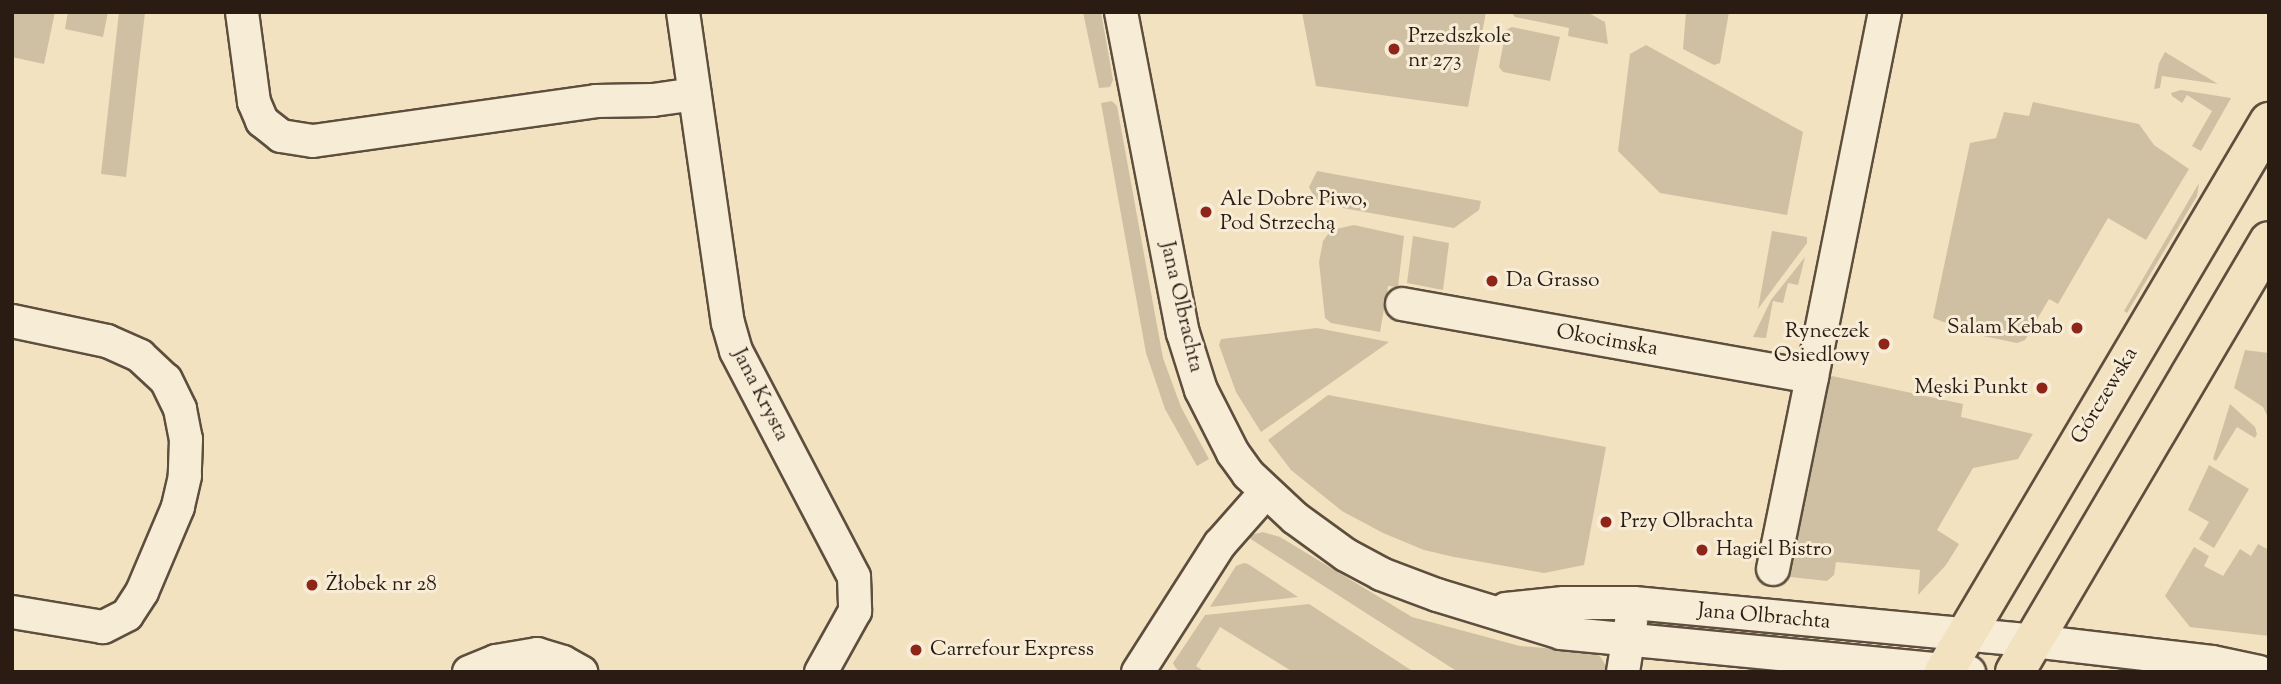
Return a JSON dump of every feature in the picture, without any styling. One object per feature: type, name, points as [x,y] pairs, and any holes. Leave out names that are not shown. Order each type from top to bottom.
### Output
[{"type":"main road","name":"Górczewska","points":[[1953,671],[1965,634],[2269,122]]},
{"type":"main road","points":[[2024,656],[2269,241]]},
{"type":"street","points":[[242,12],[254,102],[262,121],[281,136],[292,138],[313,141],[596,102],[653,100],[695,94]]},
{"type":"street","name":"Jana Krysta","points":[[683,12],[728,323],[736,351],[854,577],[855,611],[821,672]]},
{"type":"street","name":"Jana Olbrachta","points":[[1121,12],[1183,333],[1201,390],[1215,421],[1233,453],[1265,493],[1346,555],[1381,573],[1437,596],[1494,610],[1561,633],[1953,671]]},
{"type":"street","points":[[1773,569],[1885,12]]},
{"type":"street","name":"Okocimska","points":[[1402,304],[1812,377]]},
{"type":"street","points":[[12,321],[107,341],[140,356],[166,380],[180,409],[186,439],[185,476],[178,507],[142,592],[127,615],[103,627],[12,612]]},
{"type":"street","points":[[1138,672],[1220,544],[1265,493]]},
{"type":"street","name":"Jana Olbrachta","points":[[1494,610],[1564,603],[1634,603],[1965,634],[2024,656],[2212,662],[2259,672]]},
{"type":"street","points":[[1623,672],[1634,603]]},
{"type":"street","points":[[469,672],[496,661],[537,654],[582,672]]},
{"type":"shaded area","points":[[12,12],[55,12],[44,64],[12,57]]},
{"type":"shaded area","points":[[68,12],[108,12],[103,37],[65,29]]},
{"type":"shaded area","points":[[119,12],[145,12],[126,177],[101,174]]},
{"type":"shaded area","points":[[1083,12],[1101,12],[1113,80],[1110,87],[1099,88]]},
{"type":"shaded area","name":"Przedszkole nr 273","points":[[1302,12],[1486,12],[1468,107],[1316,86]]},
{"type":"shaded area","points":[[1511,12],[1587,12],[1605,22],[1608,44],[1568,36],[1569,28],[1515,17]]},
{"type":"shaded area","points":[[1686,12],[1729,12],[1720,63],[1714,65],[1683,49]]},
{"type":"shaded area","points":[[1512,27],[1560,37],[1550,81],[1503,72],[1499,67],[1506,30]]},
{"type":"shaded area","points":[[1646,45],[1803,132],[1787,215],[1660,193],[1618,151],[1630,54]]},
{"type":"shaded area","points":[[2165,52],[2218,84],[2162,76],[2160,88],[2154,89],[2159,63]]},
{"type":"shaded area","points":[[2181,90],[2231,98],[2201,151],[2192,146],[2212,111],[2187,95],[2182,103],[2172,96],[2171,93]]},
{"type":"shaded area","points":[[1112,101],[1117,106],[1163,358],[1181,407],[1209,459],[1197,466],[1165,409],[1146,353],[1101,103]]},
{"type":"shaded area","points":[[2033,102],[2139,124],[2154,145],[2189,169],[2146,240],[2108,218],[2058,304],[2049,299],[2025,340],[2017,343],[1978,335],[1933,318],[1970,143],[1996,138],[2004,112],[2029,116]]},
{"type":"shaded area","points":[[1317,171],[1481,201],[1479,210],[1454,228],[1326,205],[1315,198],[1309,187]]},
{"type":"shaded area","points":[[2199,183],[2197,196],[2127,313],[2124,311]]},
{"type":"shaded area","points":[[1354,225],[1404,236],[1398,287],[1388,286],[1380,332],[1331,323],[1325,318],[1319,262],[1323,241],[1331,230]]},
{"type":"shaded area","points":[[1772,231],[1807,237],[1807,243],[1758,309]]},
{"type":"shaded area","points":[[1413,236],[1449,243],[1443,290],[1407,283]]},
{"type":"shaded area","points":[[1805,257],[1798,285],[1788,283],[1783,303],[1773,301],[1766,338],[1753,337],[1771,300]]},
{"type":"shaded area","points":[[1317,328],[1389,342],[1261,432],[1236,392],[1219,345],[1221,339]]},
{"type":"shaded area","points":[[2245,350],[2269,353],[2269,420],[2263,407],[2234,388]]},
{"type":"shaded area","points":[[1832,376],[1963,404],[1961,417],[2033,434],[2018,459],[1973,468],[1937,530],[1959,544],[1946,565],[1918,595],[1920,570],[1836,562],[1834,575],[1827,581],[1781,576],[1812,441],[1820,423],[1828,379]]},
{"type":"shaded area","points":[[1328,395],[1606,447],[1584,565],[1544,573],[1454,557],[1424,550],[1383,533],[1342,511],[1291,470],[1268,440]]},
{"type":"shaded area","points":[[2230,404],[2255,427],[2257,434],[2255,438],[2237,427],[2216,461],[2213,459]]},
{"type":"shaded area","points":[[2209,465],[2249,489],[2214,548],[2199,539],[2209,522],[2188,510]]},
{"type":"shaded area","points":[[1263,532],[1280,537],[1412,617],[1520,646],[1592,652],[1600,656],[1610,672],[1458,672],[1246,536]]},
{"type":"shaded area","points":[[2258,544],[2269,550],[2269,636],[2190,627],[2165,596],[2194,547],[2209,556],[2204,566],[2223,576],[2240,549],[2251,556]]},
{"type":"shaded area","points":[[1244,563],[1298,597],[1210,607],[1236,566]]},
{"type":"shaded area","points":[[1309,604],[1414,672],[1293,672],[1220,627],[1196,666],[1205,672],[1180,672],[1173,663],[1205,615]]},
{"type":"place","name":"Przedszkole nr 273","points":[[1394,49]]},
{"type":"place","name":"Ale Dobre Piwo, Pod Strzechą","points":[[1206,212]]},
{"type":"place","name":"Da Grasso","points":[[1492,281]]},
{"type":"place","name":"Salam Kebab","points":[[2077,328]]},
{"type":"place","name":"Ryneczek Osiedlowy","points":[[1884,344]]},
{"type":"place","name":"Męski Punkt","points":[[2042,388]]},
{"type":"place","name":"Przy Olbrachta","points":[[1606,522]]},
{"type":"place","name":"Hagiel Bistro","points":[[1702,550]]},
{"type":"place","name":"Żłobek nr 28","points":[[312,585]]},
{"type":"place","name":"Carrefour Express","points":[[916,650]]}]
